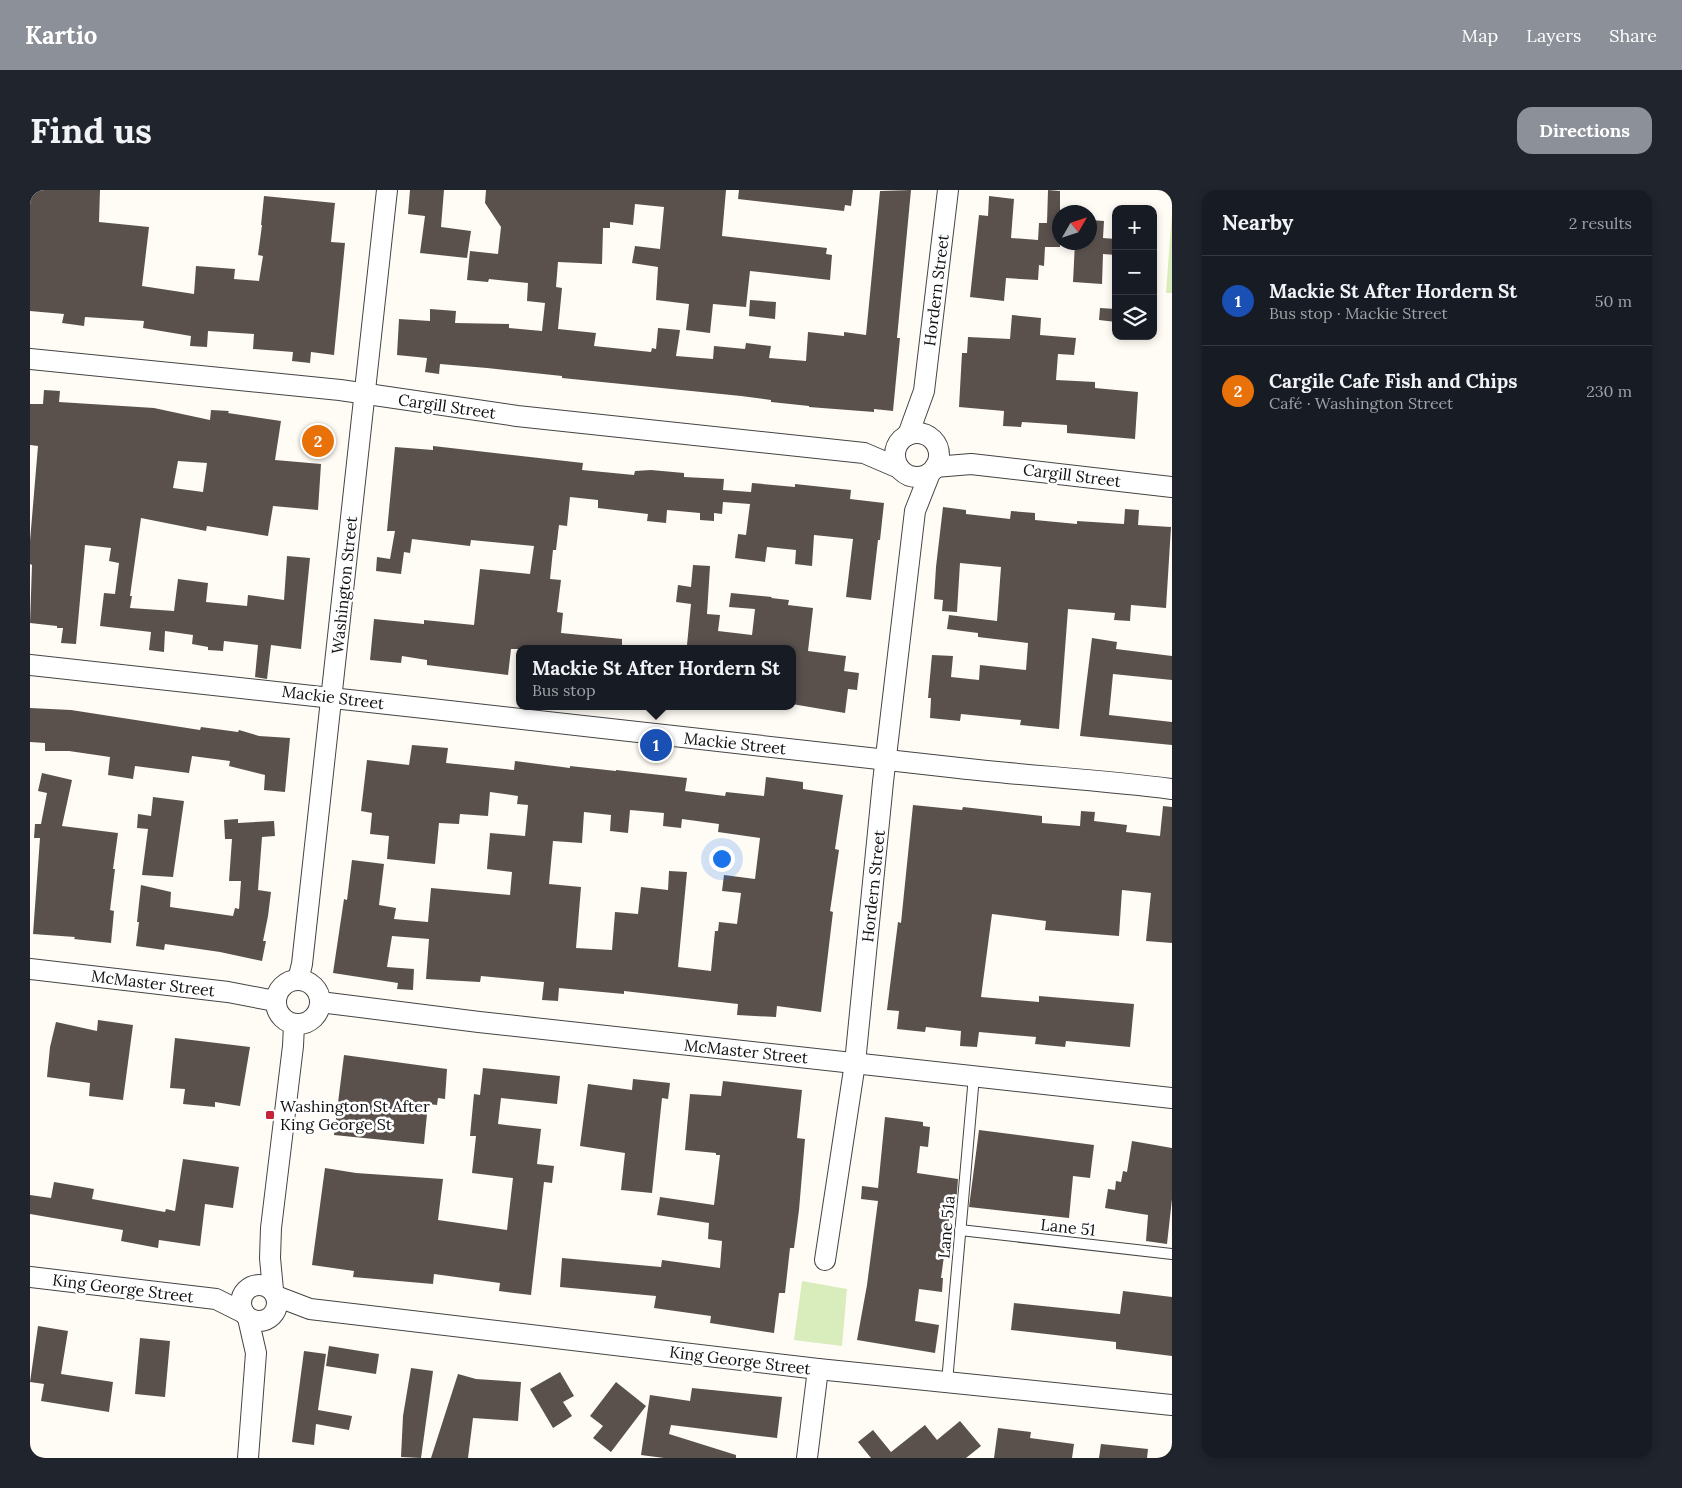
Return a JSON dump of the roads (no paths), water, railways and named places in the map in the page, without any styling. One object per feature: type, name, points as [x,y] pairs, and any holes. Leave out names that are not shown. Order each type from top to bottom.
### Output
[{"type":"street","name":"Washington Street","points":[[298,980],[302,964],[387,190]]},
{"type":"street","name":"Hordern Street","points":[[903,439],[924,391],[948,190]]},
{"type":"street","name":"Cargill Street","points":[[30,359],[364,394],[517,416],[864,453],[904,472]]},
{"type":"street","name":"Hordern Street","points":[[924,391],[934,442]]},
{"type":"street","points":[[918,433],[926,434],[934,442],[939,452],[933,470],[923,476],[915,477],[904,472],[895,457],[895,450],[903,439],[918,433]]},
{"type":"street","name":"Cargill Street","points":[[864,453],[903,439]]},
{"type":"street","name":"Cargill Street","points":[[934,442],[971,464]]},
{"type":"street","name":"Cargill Street","points":[[933,470],[971,464],[1172,487]]},
{"type":"street","name":"Hordern Street","points":[[825,1260],[855,1062],[886,760],[915,511],[933,470]]},
{"type":"street","name":"Hordern Street","points":[[904,472],[915,511]]},
{"type":"street","name":"Mackie Street","points":[[30,665],[332,697],[886,760],[1172,788]]},
{"type":"street","name":"McMaster Street","points":[[30,969],[228,992],[275,1001]]},
{"type":"street","points":[[298,980],[314,986],[319,996],[320,1007],[315,1018],[305,1024],[294,1025],[282,1019],[276,1008],[275,1001],[282,986],[287,982],[298,980]]},
{"type":"street","name":"McMaster Street","points":[[320,1002],[479,1022],[1172,1098]]},
{"type":"street","points":[[257,1317],[277,1307],[270,1258],[271,1228],[294,1025]]},
{"type":"street","points":[[248,1458],[257,1317],[241,1302],[248,1289],[263,1272],[270,1258]]},
{"type":"street","name":"King George Street","points":[[30,1277],[216,1299],[257,1317],[310,1309],[818,1369],[1172,1405]]},
{"type":"street","points":[[248,1289],[263,1285],[274,1293]]},
{"type":"street","name":"King George Street","points":[[216,1299],[248,1289]]},
{"type":"street","name":"King George Street","points":[[274,1293],[310,1309]]},
{"type":"street","points":[[807,1458],[818,1369]]},
{"type":"lane","name":"Lane 51a","points":[[947,1382],[974,1076]]},
{"type":"lane","name":"Lane 51","points":[[960,1230],[1172,1254]]},
{"type":"place","name":"Cargile Cafe Fish and Chips","points":[[318,441]]},
{"type":"place","name":"Mackie St After Hordern St","points":[[656,745]]},
{"type":"place","name":"Washington St After King George St","points":[[270,1115]]}]
